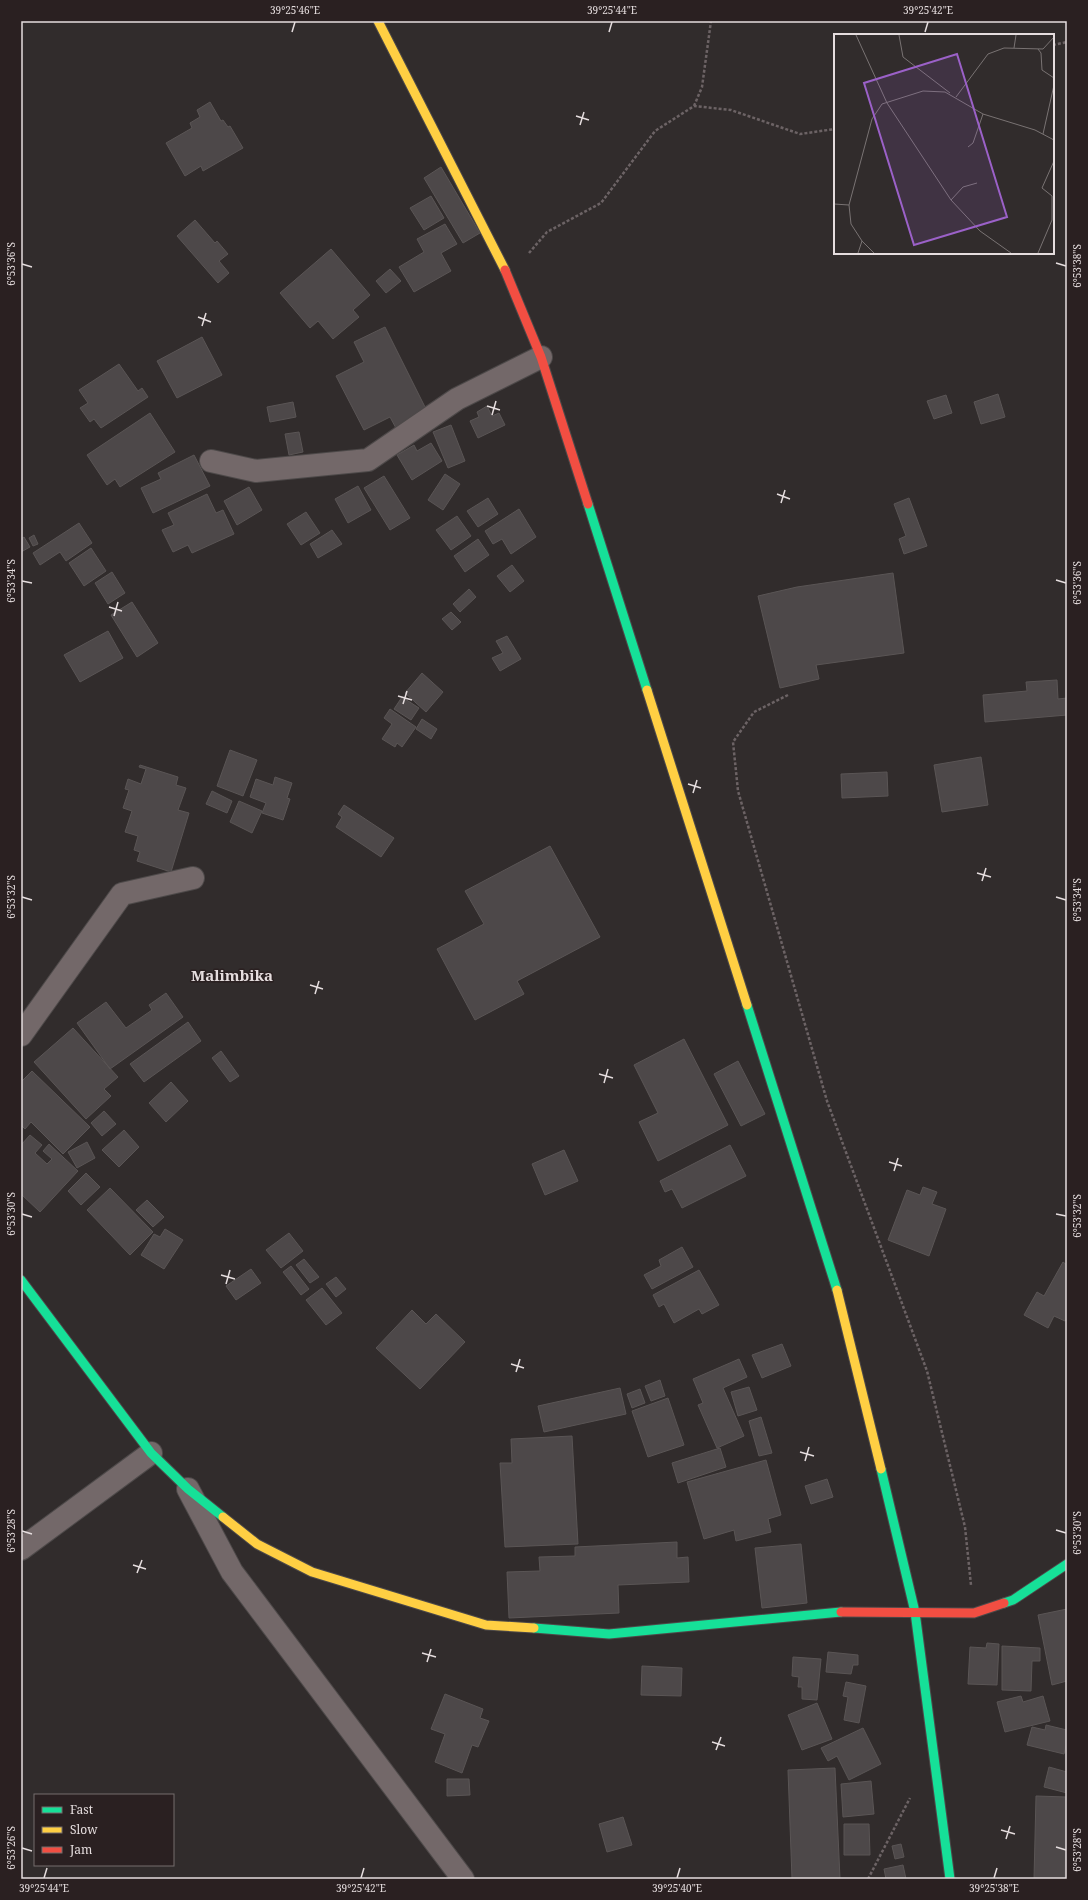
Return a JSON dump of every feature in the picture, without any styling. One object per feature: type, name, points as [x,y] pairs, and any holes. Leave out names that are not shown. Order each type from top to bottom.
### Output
[{"type":"main road","points":[[378,21],[509,276],[541,357],[842,1305],[915,1612],[950,1879]]},
{"type":"main road","points":[[21,1280],[151,1453],[188,1489],[257,1544],[312,1572],[486,1625],[609,1634],[830,1612],[974,1613],[1013,1600],[1067,1564]]},
{"type":"street","points":[[211,461],[256,471],[368,460],[457,399],[541,357]]},
{"type":"street","points":[[21,1035],[122,894],[193,878]]},
{"type":"street","points":[[21,1549],[151,1453]]},
{"type":"street","points":[[188,1489],[232,1572],[462,1879]]},
{"type":"path","points":[[509,276],[547,232],[601,203],[655,131],[694,106],[702,87],[711,21]]},
{"type":"path","points":[[1054,45],[1067,42]]},
{"type":"path","points":[[694,106],[731,110],[800,134],[834,129]]},
{"type":"path","points":[[788,696],[754,712],[733,742],[738,791],[827,1101],[927,1371],[965,1527],[974,1613]]},
{"type":"path","points":[[868,1879],[914,1791]]},
{"type":"building","points":[[210,102],[221,121],[223,120],[228,127],[230,126],[243,148],[203,171],[201,166],[185,176],[166,143],[192,128],[190,123],[200,117],[197,110]]},
{"type":"building","points":[[441,167],[480,233],[463,243],[424,178]]},
{"type":"building","points":[[431,196],[444,218],[424,230],[410,208]]},
{"type":"building","points":[[195,220],[215,243],[217,241],[228,254],[219,261],[229,273],[218,283],[177,236]]},
{"type":"building","points":[[445,224],[457,244],[441,253],[451,271],[414,292],[399,267],[424,252],[417,239]]},
{"type":"building","points":[[331,249],[370,295],[353,310],[359,317],[333,339],[318,321],[310,328],[280,293]]},
{"type":"building","points":[[390,269],[401,281],[386,293],[376,281]]},
{"type":"building","points":[[385,327],[429,415],[397,430],[390,417],[364,430],[336,376],[364,362],[354,342]]},
{"type":"building","points":[[202,337],[222,375],[177,398],[157,361]]},
{"type":"building","points":[[119,364],[138,391],[142,388],[148,397],[101,428],[94,419],[90,422],[80,408],[88,403],[79,390]]},
{"type":"building","points":[[998,394],[1005,417],[981,424],[974,402]]},
{"type":"building","points":[[946,395],[952,413],[934,419],[927,401]]},
{"type":"building","points":[[293,402],[296,417],[270,422],[267,407]]},
{"type":"building","points":[[487,406],[492,416],[499,413],[505,425],[478,438],[470,421],[479,417],[477,412]]},
{"type":"building","points":[[150,413],[175,452],[120,487],[115,479],[107,485],[87,455]]},
{"type":"building","points":[[451,425],[465,461],[448,468],[433,432]]},
{"type":"building","points":[[299,432],[303,452],[289,455],[285,434]]},
{"type":"building","points":[[431,443],[442,461],[412,480],[397,455],[414,445],[417,451]]},
{"type":"building","points":[[194,455],[210,486],[153,513],[141,488],[161,479],[158,473]]},
{"type":"building","points":[[445,474],[460,484],[443,510],[428,500]]},
{"type":"building","points":[[384,476],[410,518],[390,530],[364,488]]},
{"type":"building","points":[[358,486],[371,510],[348,523],[335,499]]},
{"type":"building","points":[[249,487],[262,510],[237,525],[224,501]]},
{"type":"building","points":[[207,494],[216,513],[223,510],[234,534],[192,553],[188,545],[173,552],[162,530],[174,525],[168,513]]},
{"type":"building","points":[[488,498],[498,514],[478,527],[467,511]]},
{"type":"building","points":[[909,498],[927,546],[904,554],[899,539],[906,536],[894,504]]},
{"type":"building","points":[[519,509],[536,537],[511,554],[502,539],[493,544],[485,531]]},
{"type":"building","points":[[306,512],[320,533],[301,545],[287,524]]},
{"type":"building","points":[[457,516],[471,536],[451,550],[436,530]]},
{"type":"building","points":[[79,523],[92,543],[66,561],[60,552],[40,565],[33,553]]},
{"type":"building","points":[[332,530],[342,544],[318,558],[310,544]]},
{"type":"building","points":[[34,535],[38,544],[33,546],[29,538]]},
{"type":"building","points":[[24,537],[30,547],[21,552],[21,539]]},
{"type":"building","points":[[478,539],[489,555],[465,572],[454,556]]},
{"type":"building","points":[[91,548],[106,571],[84,586],[69,563]]},
{"type":"building","points":[[512,565],[524,581],[510,592],[497,576]]},
{"type":"building","points":[[112,572],[125,593],[108,604],[95,583]]},
{"type":"building","points":[[893,573],[904,653],[816,665],[819,679],[780,688],[758,596],[797,587]]},
{"type":"building","points":[[469,589],[476,597],[460,612],[453,604]]},
{"type":"building","points":[[132,602],[158,643],[137,657],[111,615]]},
{"type":"building","points":[[451,612],[461,622],[452,630],[442,619]]},
{"type":"building","points":[[108,631],[123,658],[80,682],[64,655]]},
{"type":"building","points":[[507,636],[521,659],[500,671],[492,658],[503,653],[496,641]]},
{"type":"building","points":[[422,673],[443,692],[426,712],[405,693]]},
{"type":"building","points":[[1057,680],[1058,699],[1067,698],[1067,715],[985,722],[983,695],[1027,691],[1026,682]]},
{"type":"building","points":[[402,697],[419,708],[411,720],[394,709]]},
{"type":"building","points":[[390,709],[416,727],[402,747],[397,743],[395,747],[382,739],[392,724],[384,718]]},
{"type":"building","points":[[422,719],[437,729],[431,739],[416,729]]},
{"type":"building","points":[[230,750],[257,760],[243,796],[217,786]]},
{"type":"building","points":[[981,757],[988,805],[942,812],[934,765]]},
{"type":"building","points":[[140,765],[178,777],[176,785],[186,788],[178,810],[189,813],[171,872],[137,861],[140,852],[134,850],[138,836],[125,832],[132,811],[123,808],[129,790],[125,789],[128,779],[141,784],[146,769],[139,767]]},
{"type":"building","points":[[887,772],[888,796],[842,798],[841,774]]},
{"type":"building","points":[[275,777],[292,783],[287,798],[290,799],[283,820],[262,813],[266,803],[250,797],[256,779],[273,785]]},
{"type":"building","points":[[212,791],[232,801],[227,813],[206,804]]},
{"type":"building","points":[[239,801],[262,811],[252,833],[230,822]]},
{"type":"building","points":[[344,805],[394,838],[381,857],[336,827],[342,817],[338,814]]},
{"type":"building","points":[[550,846],[600,937],[517,981],[524,994],[475,1020],[437,949],[484,924],[465,891]]},
{"type":"building","points":[[166,993],[183,1017],[110,1069],[77,1023],[106,1002],[126,1028],[152,1010],[149,1005]]},
{"type":"building","points":[[188,1022],[201,1041],[144,1082],[130,1064]]},
{"type":"building","points":[[73,1028],[118,1077],[104,1089],[111,1096],[86,1119],[34,1062]]},
{"type":"building","points":[[684,1039],[728,1125],[658,1161],[639,1122],[658,1113],[634,1065]]},
{"type":"building","points":[[221,1051],[239,1076],[230,1082],[212,1058]]},
{"type":"building","points":[[738,1061],[765,1114],[741,1126],[714,1074]]},
{"type":"building","points":[[32,1071],[90,1127],[63,1154],[31,1122],[25,1129],[21,1125],[21,1082]]},
{"type":"building","points":[[171,1082],[188,1101],[166,1122],[149,1103]]},
{"type":"building","points":[[104,1111],[116,1124],[102,1136],[91,1123]]},
{"type":"building","points":[[124,1130],[139,1147],[119,1167],[102,1150]]},
{"type":"building","points":[[30,1135],[42,1145],[35,1153],[47,1164],[52,1159],[43,1151],[49,1144],[78,1171],[40,1212],[21,1194],[21,1145]]},
{"type":"building","points":[[87,1142],[95,1158],[77,1168],[68,1152]]},
{"type":"building","points":[[730,1145],[746,1176],[682,1208],[672,1189],[665,1192],[660,1181]]},
{"type":"building","points":[[564,1150],[578,1181],[545,1195],[532,1164]]},
{"type":"building","points":[[86,1173],[100,1187],[81,1205],[68,1191]]},
{"type":"building","points":[[923,1187],[937,1192],[932,1204],[946,1209],[929,1256],[888,1240],[907,1190],[920,1195]]},
{"type":"building","points":[[110,1188],[153,1232],[130,1255],[87,1210]]},
{"type":"building","points":[[147,1200],[164,1217],[153,1227],[136,1210]]},
{"type":"building","points":[[165,1229],[183,1240],[164,1269],[141,1255],[154,1234],[160,1237]]},
{"type":"building","points":[[289,1233],[303,1251],[281,1268],[266,1250]]},
{"type":"building","points":[[682,1247],[693,1267],[652,1289],[644,1275],[661,1266],[659,1260]]},
{"type":"building","points":[[304,1259],[319,1277],[310,1283],[296,1265]]},
{"type":"building","points":[[1063,1262],[1067,1265],[1067,1318],[1065,1321],[1054,1316],[1048,1328],[1024,1315],[1037,1292],[1044,1296]]},
{"type":"building","points":[[291,1266],[309,1289],[301,1295],[283,1272]]},
{"type":"building","points":[[251,1269],[261,1283],[236,1300],[226,1286]]},
{"type":"building","points":[[699,1270],[719,1305],[702,1314],[699,1309],[674,1323],[664,1304],[659,1307],[653,1295]]},
{"type":"building","points":[[336,1277],[346,1289],[336,1297],[326,1284]]},
{"type":"building","points":[[322,1288],[342,1313],[326,1325],[306,1300]]},
{"type":"building","points":[[412,1310],[426,1324],[436,1314],[465,1342],[420,1389],[376,1348]]},
{"type":"building","points":[[782,1344],[791,1366],[762,1378],[752,1355]]},
{"type":"building","points":[[739,1359],[747,1377],[723,1388],[744,1436],[717,1448],[698,1405],[703,1403],[693,1379]]},
{"type":"building","points":[[660,1380],[665,1396],[651,1401],[645,1386]]},
{"type":"building","points":[[749,1387],[757,1410],[738,1416],[731,1392]]},
{"type":"building","points":[[620,1388],[626,1414],[544,1432],[538,1406]]},
{"type":"building","points":[[640,1389],[645,1403],[632,1408],[627,1394]]},
{"type":"building","points":[[668,1398],[684,1445],[648,1457],[632,1411]]},
{"type":"building","points":[[761,1417],[772,1453],[759,1456],[749,1421]]},
{"type":"building","points":[[572,1436],[578,1544],[505,1547],[500,1463],[512,1463],[511,1439]]},
{"type":"building","points":[[720,1448],[726,1467],[678,1483],[672,1463]]},
{"type":"building","points":[[766,1460],[781,1515],[768,1519],[771,1532],[736,1541],[734,1530],[704,1539],[687,1482]]},
{"type":"building","points":[[827,1479],[833,1497],[811,1504],[805,1486]]},
{"type":"building","points":[[677,1542],[677,1558],[688,1557],[689,1582],[618,1585],[619,1613],[509,1618],[507,1572],[540,1571],[539,1557],[575,1556],[575,1547]]},
{"type":"building","points":[[801,1544],[807,1603],[762,1608],[755,1548]]},
{"type":"building","points":[[1067,1609],[1067,1681],[1052,1685],[1038,1615]]},
{"type":"building","points":[[987,1643],[999,1644],[997,1685],[968,1684],[970,1647],[986,1648]]},
{"type":"building","points":[[1002,1646],[1040,1648],[1040,1661],[1032,1661],[1031,1691],[1002,1690]]},
{"type":"building","points":[[828,1652],[858,1655],[858,1665],[853,1665],[851,1674],[826,1672]]},
{"type":"building","points":[[793,1657],[821,1659],[817,1700],[802,1699],[802,1687],[798,1687],[799,1677],[792,1676]]},
{"type":"building","points":[[642,1666],[682,1668],[681,1696],[641,1695]]},
{"type":"building","points":[[846,1682],[866,1686],[859,1723],[844,1720],[848,1697],[843,1696]]},
{"type":"building","points":[[445,1694],[483,1709],[480,1718],[489,1721],[478,1747],[472,1745],[462,1773],[435,1762],[445,1734],[431,1729]]},
{"type":"building","points":[[1021,1696],[1023,1702],[1043,1696],[1050,1721],[1005,1732],[997,1702]]},
{"type":"building","points":[[817,1703],[832,1739],[802,1750],[788,1715]]},
{"type":"building","points":[[1046,1725],[1067,1730],[1067,1742],[1064,1754],[1027,1745],[1032,1727],[1045,1730]]},
{"type":"building","points":[[863,1728],[881,1764],[849,1780],[837,1756],[828,1761],[821,1748]]},
{"type":"building","points":[[1049,1767],[1067,1772],[1067,1793],[1044,1787]]},
{"type":"building","points":[[835,1768],[840,1879],[792,1879],[788,1770]]},
{"type":"building","points":[[447,1779],[469,1779],[470,1795],[447,1796]]},
{"type":"building","points":[[871,1781],[874,1814],[843,1817],[841,1784]]},
{"type":"building","points":[[1036,1796],[1067,1797],[1065,1879],[1034,1879]]},
{"type":"building","points":[[623,1817],[632,1845],[607,1852],[599,1824]]},
{"type":"building","points":[[844,1824],[869,1824],[870,1855],[844,1855]]},
{"type":"building","points":[[901,1844],[904,1857],[895,1859],[892,1846]]},
{"type":"building","points":[[903,1865],[906,1879],[886,1879],[884,1869]]},
{"type":"traffic: fast","points":[[588,504],[647,690]]},
{"type":"traffic: fast","points":[[747,1005],[837,1290]]},
{"type":"traffic: fast","points":[[21,1280],[151,1453],[188,1489],[223,1517]]},
{"type":"traffic: fast","points":[[881,1469],[915,1612],[950,1879]]},
{"type":"traffic: fast","points":[[1004,1603],[1013,1600],[1067,1564]]},
{"type":"traffic: fast","points":[[534,1628],[609,1634],[841,1612]]},
{"type":"traffic: slow","points":[[378,21],[505,270]]},
{"type":"traffic: slow","points":[[647,690],[747,1005]]},
{"type":"traffic: slow","points":[[837,1290],[881,1469]]},
{"type":"traffic: slow","points":[[223,1517],[257,1544],[312,1572],[486,1625],[534,1628]]},
{"type":"traffic: jam","points":[[505,270],[541,357],[588,504]]},
{"type":"traffic: jam","points":[[841,1612],[974,1613],[1004,1603]]},
{"type":"district","name":"Malimbika","points":[[232,975]]}]
